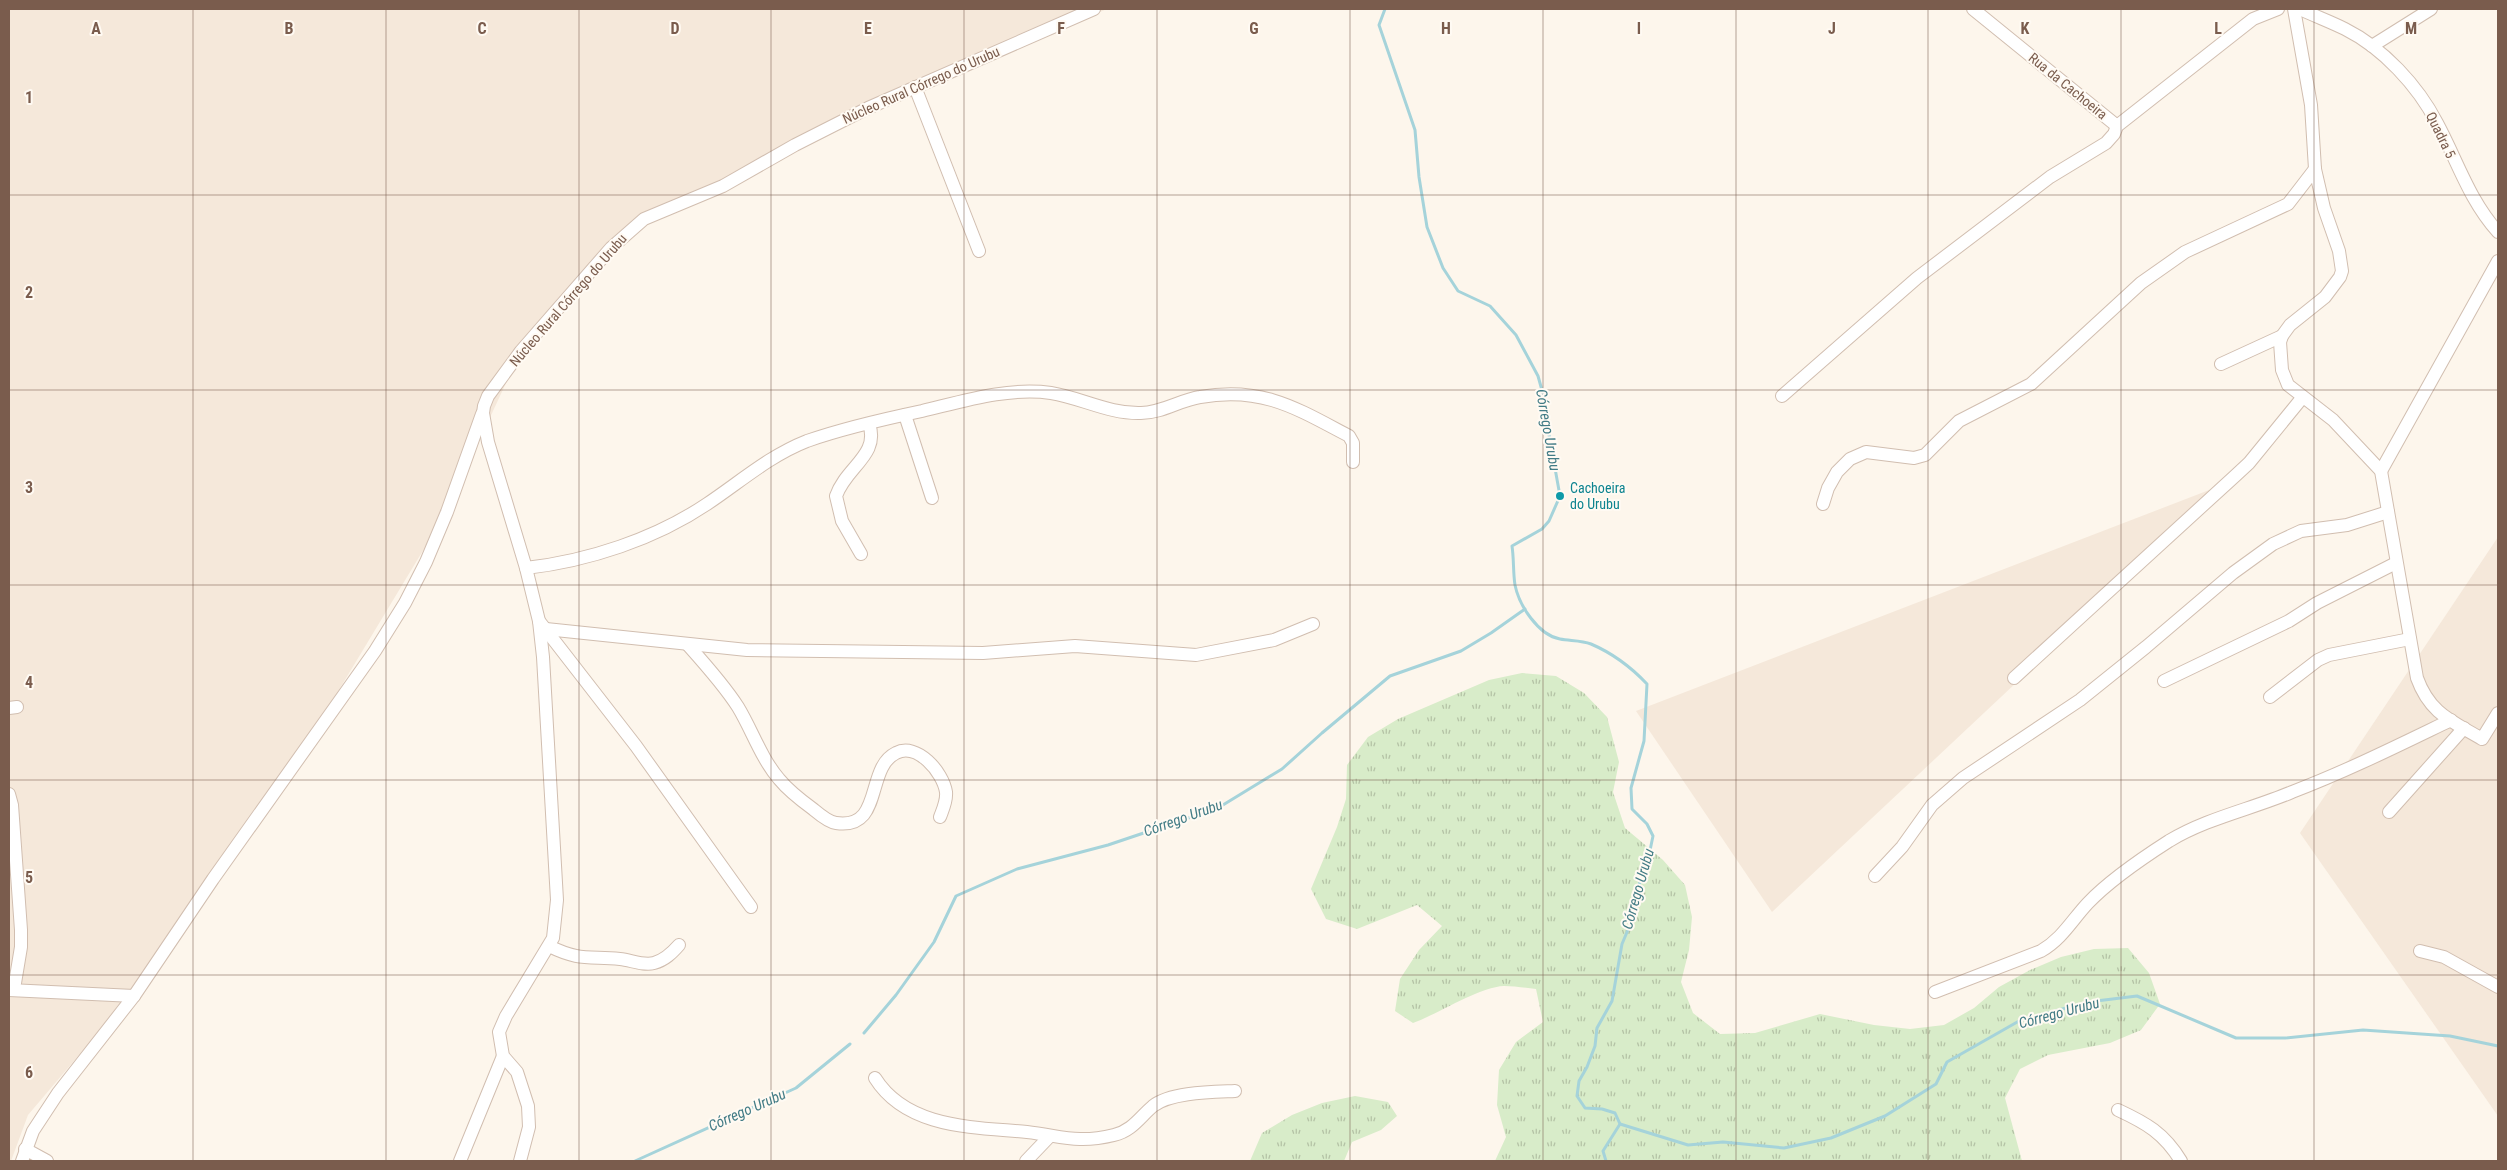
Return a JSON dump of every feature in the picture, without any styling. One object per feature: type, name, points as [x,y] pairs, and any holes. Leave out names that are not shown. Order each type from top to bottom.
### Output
[{"type":"street","name":"Núcleo Rural Córrego do Urubu","points":[[23,1158],[33,1131],[58,1093],[134,996],[213,879],[370,659],[405,603],[426,562],[444,519],[488,396],[521,351],[611,248],[644,219],[723,186],[828,128],[1094,9]]},
{"type":"street","name":"Rua da Cachoeira","points":[[1973,9],[2117,126]]},
{"type":"street","points":[[1782,396],[1917,278],[2050,178],[2106,143],[2114,134],[2117,126],[2254,20],[2278,9]]},
{"type":"street","points":[[2220,364],[2282,336],[2290,325],[2325,297],[2340,277],[2342,271],[2339,251],[2324,208],[2315,168],[2311,105],[2294,9]]},
{"type":"street","name":"Quadra 5","points":[[2300,9],[2346,30],[2372,46],[2408,81],[2427,105],[2471,192],[2485,217],[2498,232]]},
{"type":"street","points":[[2372,46],[2431,9]]},
{"type":"street","points":[[915,88],[979,251]]},
{"type":"street","points":[[1823,504],[1828,488],[1837,472],[1850,459],[1866,452],[1914,458],[1925,455],[1959,421],[2031,384],[2140,283],[2185,252],[2288,204],[2315,168]]},
{"type":"street","points":[[2381,471],[2498,261]]},
{"type":"street","points":[[2282,336],[2280,358],[2284,378],[2288,385],[2302,398],[2333,420],[2381,471],[2410,639],[2422,691],[2435,711],[2482,739],[2498,713]]},
{"type":"street","points":[[526,568],[552,565],[590,555],[668,526],[706,505],[777,456],[807,441],[905,415],[986,396],[1020,391],[1052,394],[1125,413],[1144,414],[1197,397],[1243,394],[1282,401],[1349,436],[1353,443],[1352,462]]},
{"type":"street","points":[[2014,678],[2236,476],[2249,463],[2302,398]]},
{"type":"street","points":[[482,413],[488,442],[542,625],[557,900],[553,938],[506,1016],[499,1032],[503,1056],[517,1072],[528,1106],[529,1127],[520,1161]]},
{"type":"street","points":[[905,415],[932,498]]},
{"type":"street","points":[[861,554],[842,520],[836,496],[845,477],[870,449],[872,434],[869,424]]},
{"type":"street","points":[[1875,876],[1902,847],[1932,805],[1963,778],[2080,700],[2227,578],[2273,544],[2290,534],[2342,526],[2388,512]]},
{"type":"street","points":[[2164,681],[2289,621],[2317,603],[2396,562]]},
{"type":"street","points":[[542,625],[688,645],[747,650],[983,653],[1075,646],[1196,655],[1274,640],[1313,624]]},
{"type":"street","points":[[542,625],[636,746],[751,907]]},
{"type":"street","points":[[2270,697],[2318,660],[2329,655],[2410,639]]},
{"type":"street","points":[[688,645],[737,706],[780,780],[821,816],[834,823],[848,823],[859,818],[867,810],[872,800],[879,772],[888,758],[898,752],[911,750],[925,758],[940,776],[946,792],[945,806],[940,817]]},
{"type":"street","points":[[1934,992],[2041,951],[2054,943],[2088,903],[2170,840],[2198,826],[2292,793],[2352,768],[2451,720]]},
{"type":"street","points":[[2389,812],[2464,728]]},
{"type":"street","points":[[9,794],[13,815],[21,930],[21,947],[11,989],[134,996]]},
{"type":"street","points":[[549,946],[568,956],[654,963],[668,957],[679,945]]},
{"type":"street","points":[[2420,950],[2444,957],[2498,987]]},
{"type":"street","points":[[460,1161],[503,1056]]},
{"type":"street","points":[[875,1078],[887,1095],[944,1123],[962,1127],[1030,1132],[1049,1137],[1080,1140],[1116,1135],[1126,1131],[1154,1106],[1165,1100],[1202,1093],[1235,1091]]},
{"type":"street","points":[[2118,1110],[2149,1125],[2169,1143],[2181,1161]]},
{"type":"street","points":[[1026,1161],[1049,1137]]},
{"type":"street","points":[[23,1158],[47,1161]]},
{"type":"shaded area","points":[[9,9],[1107,9],[951,74],[645,219],[520,353],[445,514],[290,771],[130,995],[28,1115],[11,1161],[9,1161]]},
{"type":"shaded area","points":[[2230,482],[1772,912],[1636,711]]},
{"type":"shaded area","points":[[2498,537],[2498,1116],[2300,833]]},
{"type":"green space","points":[[1522,673],[1556,676],[1584,693],[1607,717],[1619,762],[1613,792],[1625,828],[1663,860],[1685,885],[1692,917],[1689,950],[1681,982],[1693,1013],[1720,1034],[1755,1033],[1820,1014],[1874,1025],[1910,1029],[1944,1025],[1974,1008],[1999,987],[2030,970],[2061,957],[2094,949],[2128,948],[2149,973],[2160,1004],[2141,1030],[2110,1043],[2048,1055],[2020,1069],[2005,1098],[2022,1161],[1495,1161],[1506,1137],[1497,1105],[1499,1070],[1516,1042],[1543,1022],[1536,989],[1504,986],[1483,991],[1413,1023],[1395,1011],[1400,979],[1419,950],[1442,926],[1417,905],[1357,929],[1326,919],[1311,889],[1337,827],[1346,799],[1347,765],[1368,737],[1398,719],[1489,680]]},
{"type":"green space","points":[[1355,1096],[1388,1102],[1397,1116],[1381,1130],[1352,1142],[1344,1161],[1250,1161],[1262,1133],[1292,1115],[1322,1103]]},
{"type":"waterway","name":"Córrego Urubu","points":[[1385,9],[1379,25],[1415,130],[1419,177],[1427,227],[1443,268],[1458,291],[1490,306],[1516,335],[1538,376],[1548,412],[1549,435],[1560,496],[1549,521],[1542,529],[1512,546],[1514,580],[1517,593],[1525,610],[1544,632],[1560,639],[1583,642],[1599,648],[1621,661],[1647,684],[1644,741],[1631,788],[1632,809],[1647,824],[1653,836],[1648,860],[1636,893],[1630,925],[1622,944],[1612,1001],[1597,1028],[1595,1046],[1579,1081],[1577,1096],[1585,1108],[1602,1109],[1615,1113],[1620,1124],[1603,1151],[1606,1161]]},
{"type":"waterway","name":"Córrego Urubu","points":[[864,1033],[896,995],[934,942],[956,896],[1017,869],[1108,845],[1218,808],[1282,769],[1390,676],[1461,651],[1525,609]]},
{"type":"waterway","name":"Córrego Urubu","points":[[1620,1124],[1688,1145],[1723,1142],[1784,1148],[1831,1138],[1885,1116],[1936,1084],[1947,1062],[2019,1021],[2088,1002],[2137,996],[2236,1038],[2285,1038],[2363,1030],[2450,1036],[2498,1046]]},
{"type":"waterway","name":"Córrego Urubu","points":[[635,1161],[796,1088],[850,1044]]},
{"type":"place","name":"Cachoeira do Urubu","points":[[1560,496]]}]
